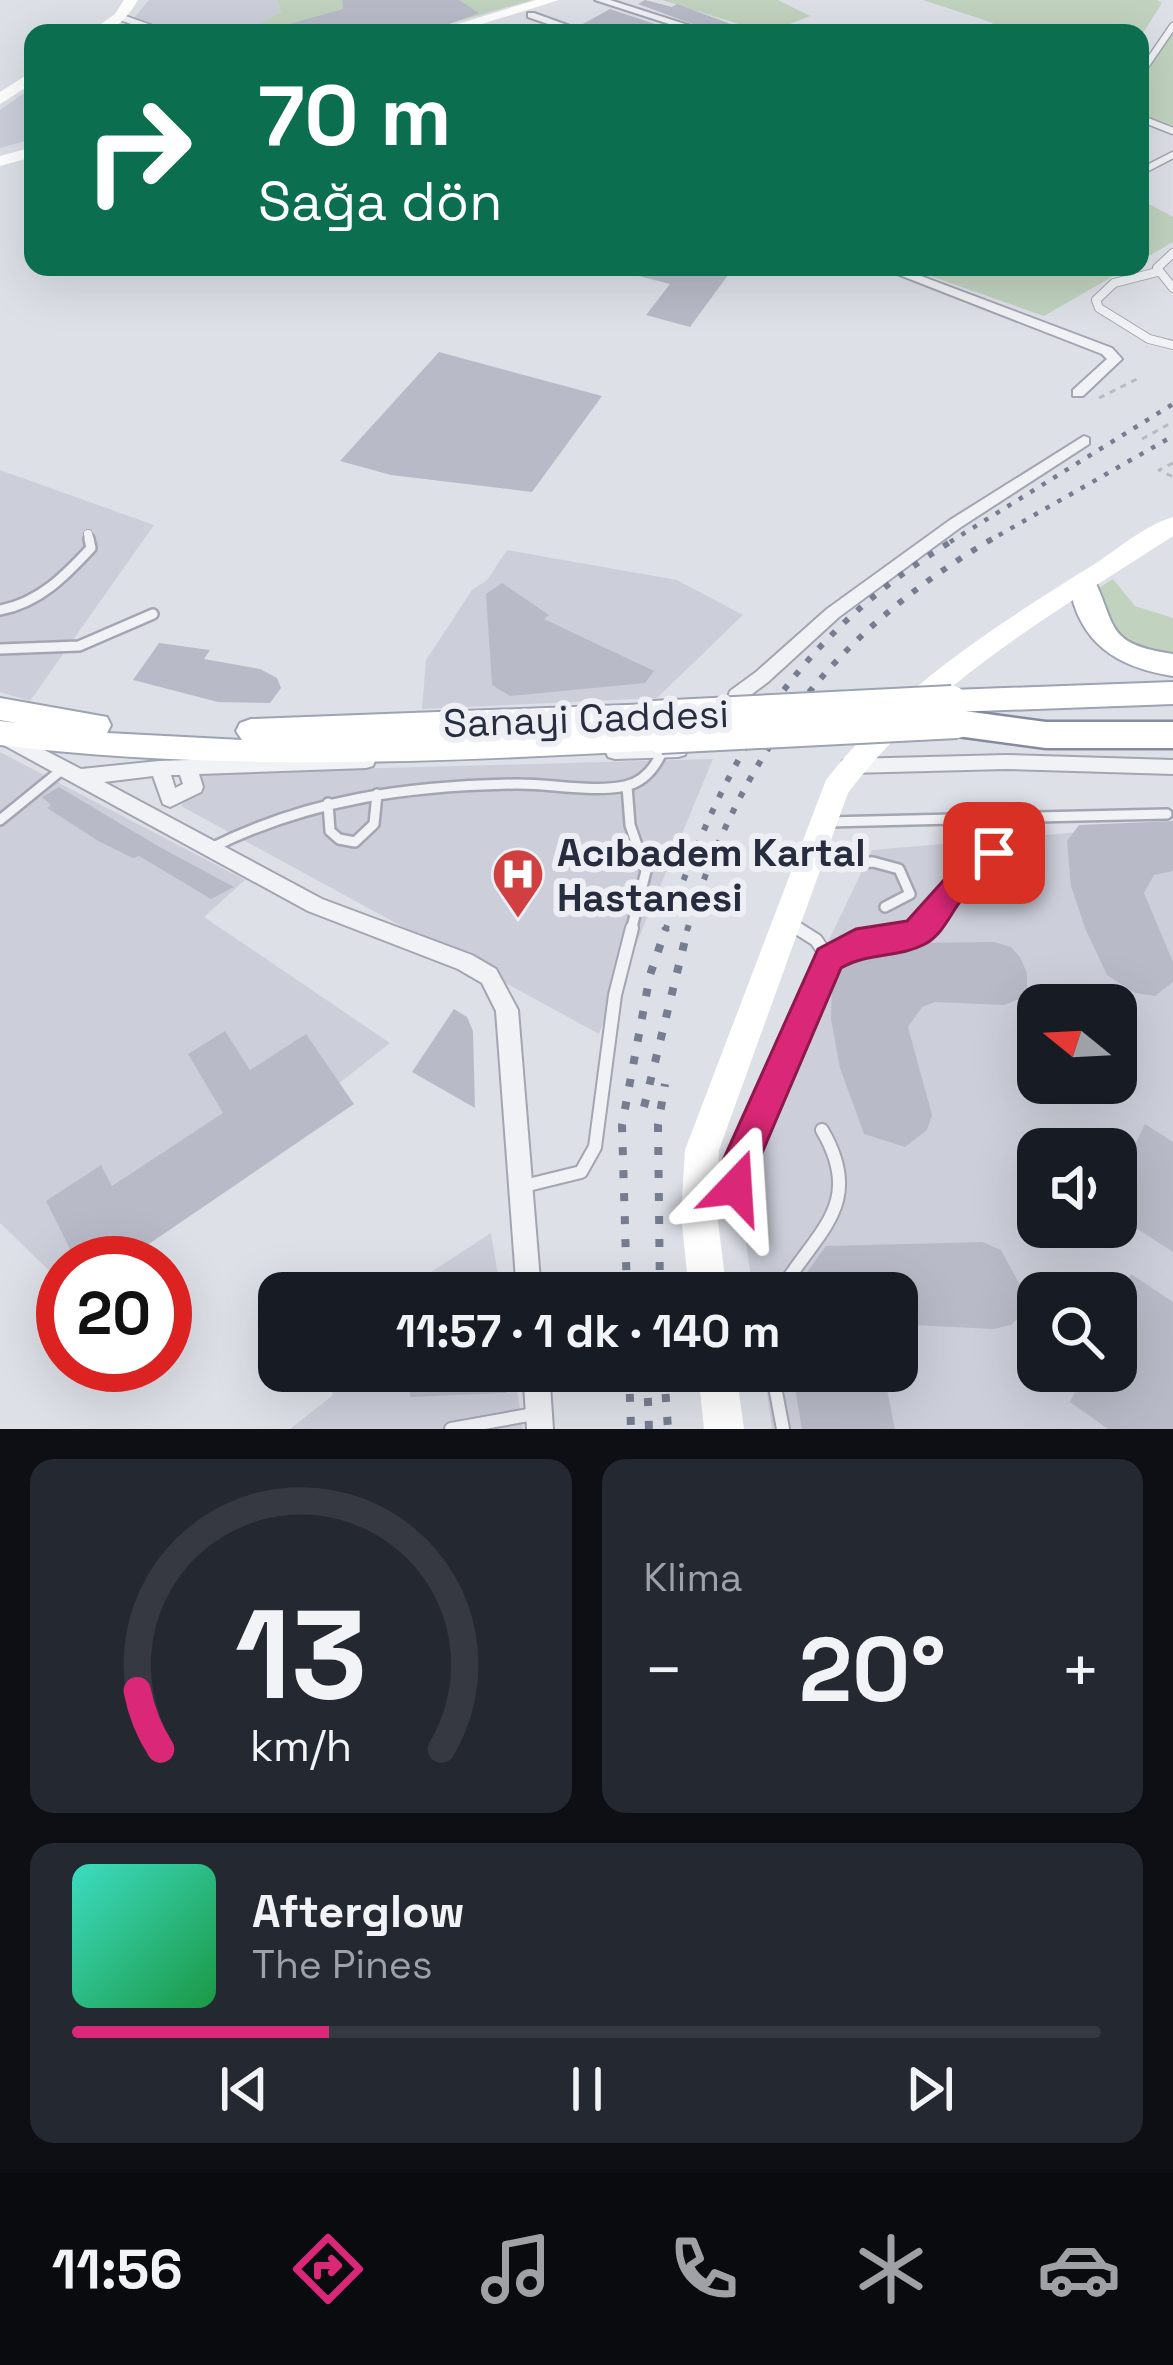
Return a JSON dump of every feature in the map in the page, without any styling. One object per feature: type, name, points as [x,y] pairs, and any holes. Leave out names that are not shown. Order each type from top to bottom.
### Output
[{"type":"highway","points":[[955,712],[1173,716]]},
{"type":"highway","points":[[955,712],[1046,735],[1173,735]]},
{"type":"main road","points":[[109,24],[131,0]]},
{"type":"main road","points":[[468,24],[552,0]]},
{"type":"main road","points":[[498,24],[572,0]]},
{"type":"main road","points":[[706,1272],[699,1214],[701,1150],[806,862],[850,766],[936,684],[1173,526]]},
{"type":"main road","points":[[1083,584],[1085,610],[1100,636],[1141,662],[1173,665]]},
{"type":"main road","name":"Sanayi Caddesi","points":[[0,709],[47,729],[190,752],[457,748],[1173,693]]},
{"type":"main road","name":"Sanayi Caddesi","points":[[0,733],[47,729]]},
{"type":"main road","points":[[720,1392],[724,1429]]},
{"type":"street","points":[[600,0],[679,24]]},
{"type":"street","points":[[531,15],[558,24]]},
{"type":"street","points":[[909,276],[1107,351],[1115,359],[1078,393]]},
{"type":"street","points":[[71,773],[159,768],[190,777],[659,735],[724,748],[736,696],[768,676],[805,635],[974,508],[1084,441]]},
{"type":"street","points":[[47,729],[71,773]]},
{"type":"street","points":[[0,733],[315,905],[465,962],[489,976],[507,1010],[527,1272]]},
{"type":"street","points":[[850,766],[1006,762],[1173,767]]},
{"type":"street","points":[[159,768],[170,799],[190,777]]},
{"type":"lane","points":[[120,16],[141,24]]},
{"type":"lane","points":[[1149,61],[1173,26]]},
{"type":"lane","points":[[1157,272],[1160,261],[1173,253]]},
{"type":"lane","points":[[1157,272],[1173,288]]},
{"type":"lane","points":[[1149,273],[1157,272]]},
{"type":"lane","points":[[1135,276],[1101,291],[1097,304],[1149,339],[1173,345]]},
{"type":"lane","points":[[0,610],[31,602],[71,569],[91,548],[88,534]]},
{"type":"lane","points":[[0,650],[79,646],[153,614]]},
{"type":"lane","points":[[213,847],[269,819],[377,794],[627,786],[650,774],[659,735]]},
{"type":"lane","points":[[0,820],[71,773]]},
{"type":"lane","points":[[518,1187],[572,1176],[587,1164],[595,1148],[615,995],[646,871],[631,825],[627,786]]},
{"type":"lane","points":[[328,803],[329,830],[339,839],[355,842],[374,824],[377,794]]},
{"type":"lane","points":[[822,822],[1167,814]]},
{"type":"lane","points":[[699,1214],[726,1202],[736,1187],[739,1165],[789,1060],[829,958],[856,943],[915,934],[930,922],[954,884],[966,878],[1003,887],[1025,875],[1006,856],[981,851],[967,862],[966,878]]},
{"type":"lane","points":[[806,862],[872,861],[896,867],[909,881],[910,894],[884,908]]},
{"type":"lane","points":[[784,921],[809,934],[829,958]]},
{"type":"lane","points":[[793,1272],[844,1196],[845,1165],[822,1130]]},
{"type":"lane","points":[[776,1392],[783,1429]]},
{"type":"lane","points":[[451,1429],[540,1421]]},
{"type":"path","points":[[1099,398],[1138,378]]},
{"type":"path","points":[[1142,439],[1171,423]]},
{"type":"path","points":[[1173,463],[1159,470],[1173,477]]},
{"type":"shaded area","points":[[149,0],[277,0],[281,12],[259,24],[152,24],[134,18]]},
{"type":"shaded area","points":[[24,93],[24,141],[0,148],[0,110]]},
{"type":"shaded area","points":[[0,470],[154,525],[30,701],[0,692]]},
{"type":"shaded area","points":[[507,550],[677,580],[743,615],[657,698],[422,709],[426,660],[472,590],[487,580]]},
{"type":"shaded area","points":[[0,752],[245,880],[204,917],[390,1043],[146,1236],[36,1236],[36,1258],[0,1223]]},
{"type":"shaded area","name":"Acıbadem Kartal Hastanesi","points":[[713,759],[599,1034],[181,806],[204,773]]},
{"type":"shaded area","points":[[1173,824],[1173,1429],[772,1429],[767,1392],[918,1392],[918,1272],[750,1272],[732,1143],[872,850]]},
{"type":"shaded area","points":[[491,1233],[498,1272],[431,1272]]},
{"type":"shaded area","points":[[517,1392],[523,1429],[290,1429],[333,1395]]},
{"type":"green space","points":[[277,0],[532,0],[448,24],[259,24],[281,12]]},
{"type":"green space","points":[[662,0],[778,0],[810,16],[790,24],[738,24]]},
{"type":"green space","points":[[923,0],[1162,3],[1149,24],[993,23]]},
{"type":"green space","points":[[1171,34],[1173,129],[1149,120],[1149,68]]},
{"type":"green space","points":[[1149,204],[1173,217],[1173,242],[1149,256]]},
{"type":"green space","points":[[931,276],[1113,276],[1044,316]]},
{"type":"green space","points":[[1113,579],[1135,606],[1173,618],[1173,652],[1131,647],[1105,627],[1097,589]]},
{"type":"building","points":[[342,0],[459,0],[479,13],[449,24],[289,24],[343,9]]},
{"type":"building","points":[[645,0],[677,4],[731,24],[692,24],[638,4]]},
{"type":"building","points":[[610,9],[655,24],[583,24]]},
{"type":"building","points":[[639,276],[727,276],[690,327],[646,315],[670,284]]},
{"type":"building","points":[[439,352],[602,396],[532,492],[391,475],[340,461]]},
{"type":"building","points":[[502,583],[549,615],[544,619],[654,671],[645,683],[510,696],[492,685],[486,594]]},
{"type":"building","points":[[159,643],[210,650],[204,659],[260,669],[277,678],[281,688],[270,703],[218,702],[133,680]]},
{"type":"building","points":[[59,787],[234,887],[211,899],[139,856],[133,858],[100,842],[47,808],[51,805],[42,797]]},
{"type":"building","points":[[1173,821],[1173,871],[1154,875],[1144,893],[1173,962],[1173,982],[1155,996],[1137,993],[1137,984],[1121,984],[1107,975],[1085,928],[1071,886],[1067,841],[1079,825]]},
{"type":"building","points":[[994,942],[1011,947],[1027,973],[1027,984],[1017,984],[1017,1000],[1004,1005],[935,1002],[922,1007],[908,1027],[932,1115],[927,1130],[905,1147],[864,1134],[840,1068],[831,1019],[832,982],[839,964],[855,955],[914,943]]},
{"type":"building","points":[[454,1009],[467,1017],[473,1031],[475,1108],[412,1072]]},
{"type":"building","points":[[225,1031],[250,1070],[306,1034],[354,1104],[161,1236],[64,1236],[46,1201],[101,1165],[112,1186],[223,1113],[188,1054]]},
{"type":"building","points":[[1145,1124],[1173,1142],[1173,1252],[1137,1229],[1137,1140]]},
{"type":"building","points":[[982,1242],[1001,1250],[1017,1279],[1017,1319],[994,1329],[918,1325],[918,1272],[807,1272],[826,1246]]},
{"type":"building","points":[[1137,1278],[1173,1302],[1173,1429],[1108,1429],[1070,1402],[1075,1392],[1137,1392]]},
{"type":"building","points":[[410,1392],[506,1392],[506,1393],[410,1397]]},
{"type":"building","points":[[796,1392],[887,1392],[895,1429],[802,1429]]},
{"type":"railway","points":[[950,542],[1173,404]]},
{"type":"railway","points":[[990,540],[1173,436]]},
{"type":"railway","points":[[665,931],[713,809],[772,706],[850,617],[955,539]]},
{"type":"railway","points":[[688,928],[734,809],[800,704],[885,615],[990,540]]},
{"type":"railway","points":[[626,1272],[622,1125],[650,975],[666,928]]},
{"type":"railway","points":[[644,1107],[688,928]]},
{"type":"railway","points":[[660,1272],[658,1125],[665,1084]]},
{"type":"railway","points":[[630,1392],[631,1429]]},
{"type":"railway","points":[[648,1392],[649,1429]]},
{"type":"railway","points":[[665,1392],[668,1429]]},
{"type":"place","name":"Acıbadem Kartal Hastanesi","points":[[518,920]]},
{"type":"route","points":[[736,1187],[739,1165],[789,1060],[829,958],[856,943],[915,934],[930,922],[954,884],[966,878],[964,867],[970,858],[981,851],[994,853]]}]
